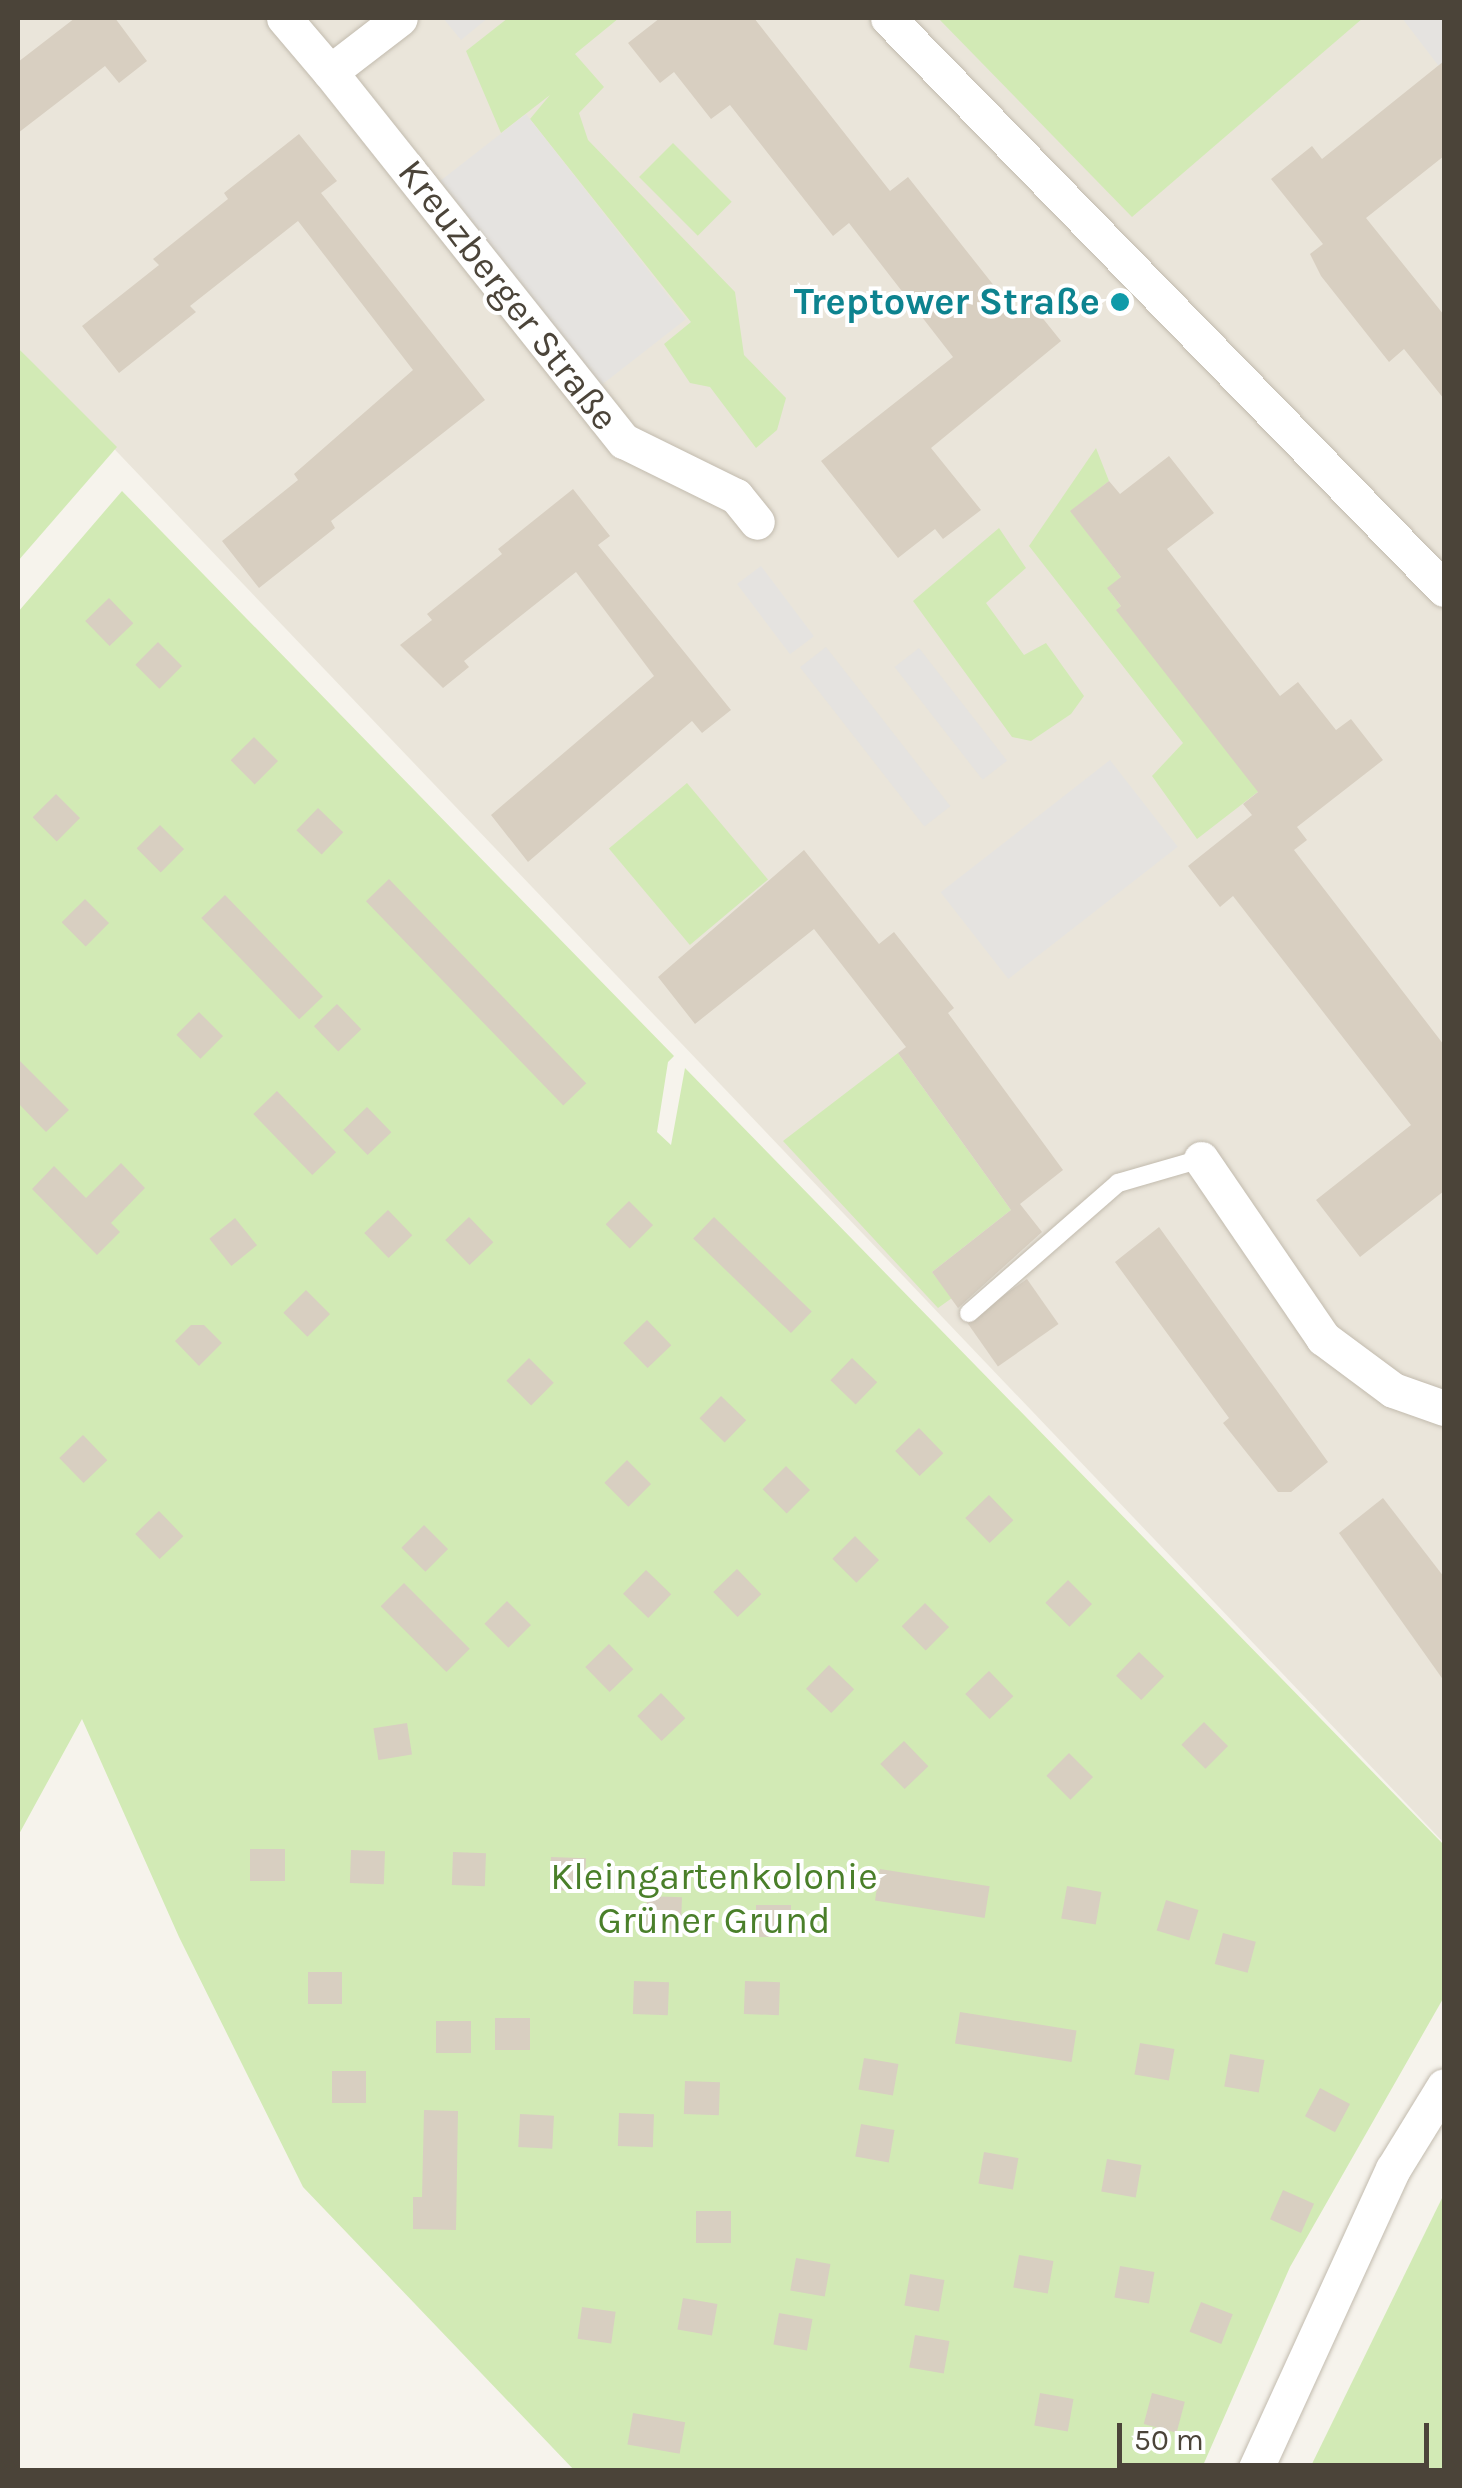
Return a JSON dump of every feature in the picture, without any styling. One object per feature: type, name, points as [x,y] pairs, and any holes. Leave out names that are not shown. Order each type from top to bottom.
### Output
[{"type":"street","points":[[284,18],[330,72],[400,18]]},
{"type":"street","points":[[888,18],[1444,589]]},
{"type":"street","name":"Kreuzberger Straße","points":[[330,72],[624,442],[736,496],[756,522]]},
{"type":"street","points":[[1200,1160],[1324,1338],[1393,1390],[1444,1408]]},
{"type":"street","points":[[1256,2470],[1376,2204],[1444,2086]]},
{"type":"lane","points":[[969,1312],[1118,1183],[1200,1160]]},
{"type":"shaded area","points":[[18,18],[1444,18],[1444,1843],[18,348]]},
{"type":"shaded area","points":[[443,18],[488,18],[461,40]]},
{"type":"shaded area","points":[[1402,18],[1444,18],[1444,73]]},
{"type":"shaded area","points":[[526,114],[686,319],[600,386],[440,181]]},
{"type":"shaded area","points":[[761,566],[814,636],[790,654],[737,584]]},
{"type":"shaded area","points":[[826,647],[950,806],[924,826],[800,667]]},
{"type":"shaded area","points":[[919,648],[1007,761],[983,780],[895,667]]},
{"type":"shaded area","points":[[1110,760],[1178,847],[1008,979],[941,892]]},
{"type":"green space","points":[[508,18],[619,18],[575,54],[604,87],[579,113],[588,140],[735,292],[744,355],[786,398],[777,430],[756,448],[710,387],[690,383],[664,344],[691,322],[530,119],[550,95],[501,133],[466,51]]},
{"type":"green space","points":[[938,18],[1363,18],[1132,217]]},
{"type":"green space","points":[[673,143],[732,202],[698,236],[639,177]]},
{"type":"green space","points":[[18,348],[117,447],[18,561]]},
{"type":"green space","points":[[1096,448],[1109,481],[1071,511],[1121,577],[1111,593],[1121,606],[1117,610],[1276,778],[1197,839],[1152,776],[1183,743],[1029,546]]},
{"type":"green space","name":"Kleingartenkolonie Grüner Grund","points":[[122,491],[674,1056],[668,1062],[657,1132],[671,1145],[685,1068],[1444,1845],[1444,1997],[1290,2267],[1201,2470],[574,2470],[303,2187],[179,1937],[82,1719],[18,1836],[18,612]]},
{"type":"green space","points":[[999,528],[1026,568],[986,603],[1024,655],[1046,643],[1084,696],[1071,714],[1031,741],[1012,737],[913,601]]},
{"type":"green space","points":[[687,783],[768,880],[690,945],[609,849]]},
{"type":"green space","points":[[898,1053],[1011,1210],[932,1272],[952,1298],[938,1308],[783,1141]]},
{"type":"green space","points":[[1444,2194],[1444,2470],[1309,2470]]},
{"type":"building","points":[[75,18],[115,18],[147,61],[119,83],[105,66],[18,133],[18,62]]},
{"type":"building","points":[[660,18],[754,18],[890,191],[908,177],[1014,311],[1028,300],[1061,341],[931,448],[981,510],[943,539],[935,529],[898,558],[821,461],[953,357],[849,223],[833,236],[730,105],[711,119],[674,72],[660,83],[628,43]]},
{"type":"building","points":[[1444,61],[1444,156],[1366,218],[1444,315],[1444,399],[1404,349],[1389,362],[1321,276],[1310,254],[1323,244],[1271,179],[1312,146],[1322,159]]},
{"type":"building","points":[[299,134],[337,181],[321,193],[485,400],[331,521],[335,528],[259,588],[222,541],[298,480],[294,474],[413,370],[298,221],[190,306],[196,312],[119,373],[82,326],[159,265],[153,259],[228,199],[224,193]]},
{"type":"building","points":[[1169,456],[1214,513],[1167,549],[1280,696],[1298,682],[1336,730],[1351,719],[1383,760],[1297,827],[1307,840],[1294,850],[1444,1045],[1444,1191],[1360,1257],[1316,1200],[1411,1125],[1233,896],[1220,907],[1188,866],[1252,815],[1243,804],[1258,792],[1116,610],[1121,606],[1107,588],[1121,577],[1070,511],[1109,481],[1120,494]]},
{"type":"building","points":[[573,489],[610,536],[598,545],[731,710],[702,733],[692,721],[528,862],[491,815],[654,676],[576,572],[464,661],[469,667],[443,688],[400,645],[432,620],[427,614],[502,554],[498,549]]},
{"type":"building","points":[[109,598],[133,623],[110,646],[85,621]]},
{"type":"building","points":[[158,642],[182,666],[159,689],[135,665]]},
{"type":"building","points":[[254,737],[278,761],[255,784],[231,760]]},
{"type":"building","points":[[56,794],[80,818],[57,841],[33,817]]},
{"type":"building","points":[[318,808],[343,832],[322,855],[296,830]]},
{"type":"building","points":[[160,825],[184,849],[161,872],[137,848]]},
{"type":"building","points":[[804,850],[879,944],[894,932],[954,1008],[948,1013],[1063,1170],[1020,1204],[1042,1232],[958,1308],[932,1272],[1011,1210],[898,1053],[906,1047],[814,929],[695,1024],[658,977]]},
{"type":"building","points":[[389,879],[586,1083],[563,1106],[366,901]]},
{"type":"building","points":[[225,895],[323,996],[299,1019],[201,918]]},
{"type":"building","points":[[85,899],[109,923],[86,946],[62,922]]},
{"type":"building","points":[[337,1004],[361,1029],[338,1051],[314,1026]]},
{"type":"building","points":[[199,1012],[223,1036],[200,1059],[176,1035]]},
{"type":"building","points":[[18,1059],[69,1110],[46,1132],[18,1103]]},
{"type":"building","points":[[277,1091],[336,1152],[312,1175],[253,1114]]},
{"type":"building","points":[[367,1107],[391,1132],[368,1155],[343,1130]]},
{"type":"building","points":[[121,1163],[145,1188],[111,1223],[120,1232],[97,1255],[32,1189],[54,1166],[86,1198]]},
{"type":"building","points":[[629,1201],[653,1225],[630,1248],[606,1224]]},
{"type":"building","points":[[388,1210],[412,1235],[389,1258],[364,1233]]},
{"type":"building","points":[[469,1217],[493,1242],[470,1265],[445,1240]]},
{"type":"building","points":[[714,1217],[812,1311],[791,1333],[693,1239]]},
{"type":"building","points":[[235,1218],[257,1245],[231,1266],[209,1239]]},
{"type":"building","points":[[1159,1227],[1328,1462],[1291,1492],[1278,1492],[1223,1423],[1229,1418],[1115,1262]]},
{"type":"building","points":[[1027,1279],[1059,1324],[998,1366],[966,1321]]},
{"type":"building","points":[[306,1290],[330,1314],[307,1337],[283,1313]]},
{"type":"building","points":[[647,1320],[671,1345],[648,1368],[623,1343]]},
{"type":"building","points":[[191,1325],[204,1325],[222,1343],[199,1366],[175,1341]]},
{"type":"building","points":[[529,1358],[554,1383],[531,1405],[506,1381]]},
{"type":"building","points":[[852,1358],[877,1382],[856,1405],[830,1380]]},
{"type":"building","points":[[721,1396],[746,1420],[725,1443],[699,1418]]},
{"type":"building","points":[[919,1428],[943,1453],[920,1476],[895,1451]]},
{"type":"building","points":[[83,1435],[107,1460],[84,1483],[59,1458]]},
{"type":"building","points":[[627,1460],[651,1484],[628,1507],[604,1483]]},
{"type":"building","points":[[786,1466],[810,1490],[787,1513],[763,1489]]},
{"type":"building","points":[[989,1495],[1013,1520],[990,1543],[965,1518]]},
{"type":"building","points":[[1383,1498],[1444,1577],[1444,1681],[1339,1533]]},
{"type":"building","points":[[159,1511],[183,1536],[160,1559],[135,1534]]},
{"type":"building","points":[[424,1525],[448,1549],[425,1572],[401,1548]]},
{"type":"building","points":[[855,1536],[879,1560],[856,1583],[832,1559]]},
{"type":"building","points":[[737,1569],[761,1594],[738,1617],[713,1592]]},
{"type":"building","points":[[646,1570],[671,1594],[648,1618],[623,1594]]},
{"type":"building","points":[[1068,1580],[1092,1604],[1069,1627],[1045,1603]]},
{"type":"building","points":[[404,1583],[470,1649],[446,1672],[381,1606]]},
{"type":"building","points":[[507,1601],[531,1625],[508,1648],[484,1624]]},
{"type":"building","points":[[925,1603],[949,1627],[926,1650],[902,1626]]},
{"type":"building","points":[[609,1644],[633,1669],[610,1692],[585,1667]]},
{"type":"building","points":[[1139,1652],[1164,1676],[1141,1700],[1116,1676]]},
{"type":"building","points":[[829,1665],[854,1689],[831,1713],[806,1689]]},
{"type":"building","points":[[989,1671],[1013,1696],[990,1719],[965,1694]]},
{"type":"building","points":[[661,1693],[685,1718],[662,1741],[637,1716]]},
{"type":"building","points":[[1204,1722],[1228,1746],[1205,1769],[1181,1745]]},
{"type":"building","points":[[407,1723],[412,1755],[378,1760],[373,1728]]},
{"type":"building","points":[[904,1741],[928,1766],[905,1789],[880,1764]]},
{"type":"building","points":[[1069,1753],[1093,1777],[1070,1800],[1046,1776]]},
{"type":"building","points":[[250,1849],[285,1849],[285,1881],[250,1881]]},
{"type":"building","points":[[351,1850],[385,1851],[384,1884],[350,1883]]},
{"type":"building","points":[[453,1852],[486,1853],[485,1886],[452,1885]]},
{"type":"building","points":[[551,1857],[586,1858],[585,1891],[550,1890]]},
{"type":"building","points":[[880,1869],[990,1886],[985,1918],[875,1901]]},
{"type":"building","points":[[1067,1886],[1101,1892],[1096,1925],[1061,1918]]},
{"type":"building","points":[[647,1896],[682,1897],[681,1929],[646,1928]]},
{"type":"building","points":[[1166,1900],[1199,1910],[1189,1941],[1157,1931]]},
{"type":"building","points":[[756,1905],[791,1905],[791,1937],[756,1937]]},
{"type":"building","points":[[1223,1933],[1256,1942],[1248,1973],[1215,1964]]},
{"type":"building","points":[[308,1972],[342,1972],[342,2004],[308,2004]]},
{"type":"building","points":[[634,1981],[669,1982],[668,2015],[633,2014]]},
{"type":"building","points":[[745,1981],[780,1982],[779,2015],[744,2014]]},
{"type":"building","points":[[960,2012],[1077,2030],[1072,2062],[955,2044]]},
{"type":"building","points":[[495,2018],[530,2018],[530,2050],[495,2050]]},
{"type":"building","points":[[436,2021],[471,2021],[471,2053],[436,2053]]},
{"type":"building","points":[[1140,2043],[1174,2049],[1169,2081],[1134,2075]]},
{"type":"building","points":[[1230,2054],[1264,2060],[1259,2093],[1224,2086]]},
{"type":"building","points":[[864,2058],[898,2064],[893,2096],[858,2090]]},
{"type":"building","points":[[332,2071],[366,2071],[366,2103],[332,2103]]},
{"type":"building","points":[[685,2081],[720,2082],[719,2115],[684,2114]]},
{"type":"building","points":[[1320,2088],[1350,2104],[1335,2132],[1305,2116]]},
{"type":"building","points":[[424,2110],[458,2111],[456,2230],[413,2229],[413,2197],[422,2197]]},
{"type":"building","points":[[619,2113],[654,2114],[653,2147],[618,2146]]},
{"type":"building","points":[[520,2114],[554,2116],[552,2149],[518,2147]]},
{"type":"building","points":[[861,2124],[894,2130],[889,2162],[855,2156]]},
{"type":"building","points":[[984,2152],[1018,2158],[1013,2190],[978,2184]]},
{"type":"building","points":[[1107,2159],[1141,2165],[1136,2198],[1101,2191]]},
{"type":"building","points":[[1283,2190],[1314,2204],[1301,2233],[1270,2219]]},
{"type":"building","points":[[696,2211],[731,2211],[731,2243],[696,2243]]},
{"type":"building","points":[[1019,2255],[1053,2261],[1048,2294],[1013,2287]]},
{"type":"building","points":[[796,2258],[830,2264],[825,2297],[790,2290]]},
{"type":"building","points":[[1120,2266],[1154,2272],[1149,2304],[1114,2298]]},
{"type":"building","points":[[910,2274],[944,2280],[939,2312],[904,2306]]},
{"type":"building","points":[[683,2298],[717,2304],[712,2336],[677,2330]]},
{"type":"building","points":[[1201,2302],[1233,2314],[1221,2344],[1190,2332]]},
{"type":"building","points":[[582,2307],[616,2312],[611,2343],[578,2339]]},
{"type":"building","points":[[779,2313],[812,2319],[807,2350],[773,2345]]},
{"type":"building","points":[[915,2335],[949,2341],[944,2374],[909,2367]]},
{"type":"building","points":[[1040,2393],[1073,2399],[1068,2431],[1034,2425]]},
{"type":"building","points":[[1152,2393],[1185,2402],[1177,2433],[1144,2424]]},
{"type":"building","points":[[633,2413],[685,2422],[680,2454],[627,2445]]},
{"type":"place","name":"Treptower Straße","points":[[1120,302]]}]
